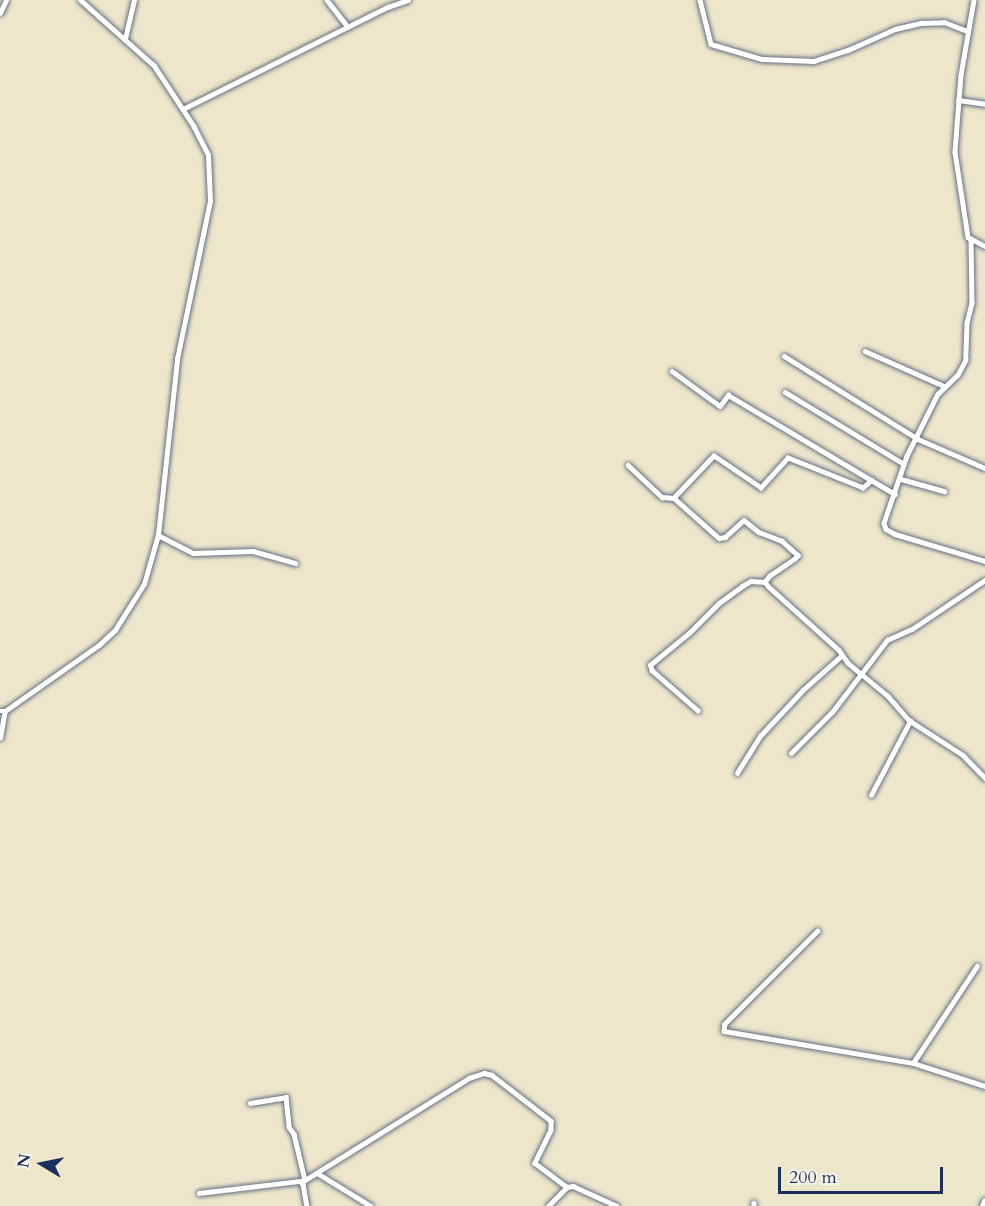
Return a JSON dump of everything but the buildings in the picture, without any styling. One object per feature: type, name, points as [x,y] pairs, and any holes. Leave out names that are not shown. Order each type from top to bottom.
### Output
[{"type":"main road","points":[[983,1206],[985,1201]]},
{"type":"street","points":[[0,12],[6,0]]},
{"type":"street","points":[[0,738],[2,711],[99,645],[115,630],[144,584],[158,535],[177,359],[210,201],[208,155],[183,109],[154,66],[80,0]]},
{"type":"street","points":[[125,39],[134,0]]},
{"type":"street","points":[[327,0],[348,27]]},
{"type":"street","points":[[183,109],[348,27],[390,2],[408,0]]},
{"type":"street","points":[[700,0],[707,32],[714,47],[762,58],[814,61],[848,50],[895,29],[921,23],[944,22],[967,31]]},
{"type":"street","points":[[974,0],[967,31],[958,100],[955,152],[966,231],[971,240],[972,303],[967,323],[968,355],[958,375],[944,386],[904,464],[901,479],[885,515],[886,529],[896,534],[985,561]]},
{"type":"street","points":[[958,100],[985,104]]},
{"type":"street","points":[[971,240],[985,246]]},
{"type":"street","points":[[865,351],[889,360],[909,373],[937,381],[944,386]]},
{"type":"street","points":[[784,356],[918,439],[985,468]]},
{"type":"street","points":[[672,371],[720,406],[728,395],[895,494]]},
{"type":"street","points":[[785,392],[904,464]]},
{"type":"street","points":[[674,498],[714,456],[761,488],[788,458],[863,488],[872,480]]},
{"type":"street","points":[[628,465],[662,497],[674,498],[719,538],[725,537],[744,520],[759,532],[782,541],[798,555],[765,582]]},
{"type":"street","points":[[901,479],[944,491]]},
{"type":"street","points":[[158,535],[193,553],[253,551],[295,563]]},
{"type":"street","points":[[791,753],[832,712],[887,640],[912,629],[985,580]]},
{"type":"street","points":[[698,711],[651,671],[650,665],[719,603],[742,586],[751,581],[765,582],[839,650],[841,656],[888,696],[910,721],[963,755],[985,778]]},
{"type":"street","points":[[737,772],[764,731],[802,690],[841,656]]},
{"type":"street","points":[[871,795],[910,721]]},
{"type":"street","points":[[818,931],[725,1024],[724,1031],[914,1063],[985,1086]]},
{"type":"street","points":[[914,1063],[977,966]]},
{"type":"street","points":[[199,1192],[303,1181],[469,1078],[487,1073],[551,1121],[550,1130],[535,1163],[567,1187],[576,1187],[616,1206]]},
{"type":"street","points":[[250,1103],[286,1097],[289,1127],[294,1131],[307,1206]]},
{"type":"street","points":[[317,1173],[371,1206]]},
{"type":"street","points":[[548,1206],[567,1187]]}]
